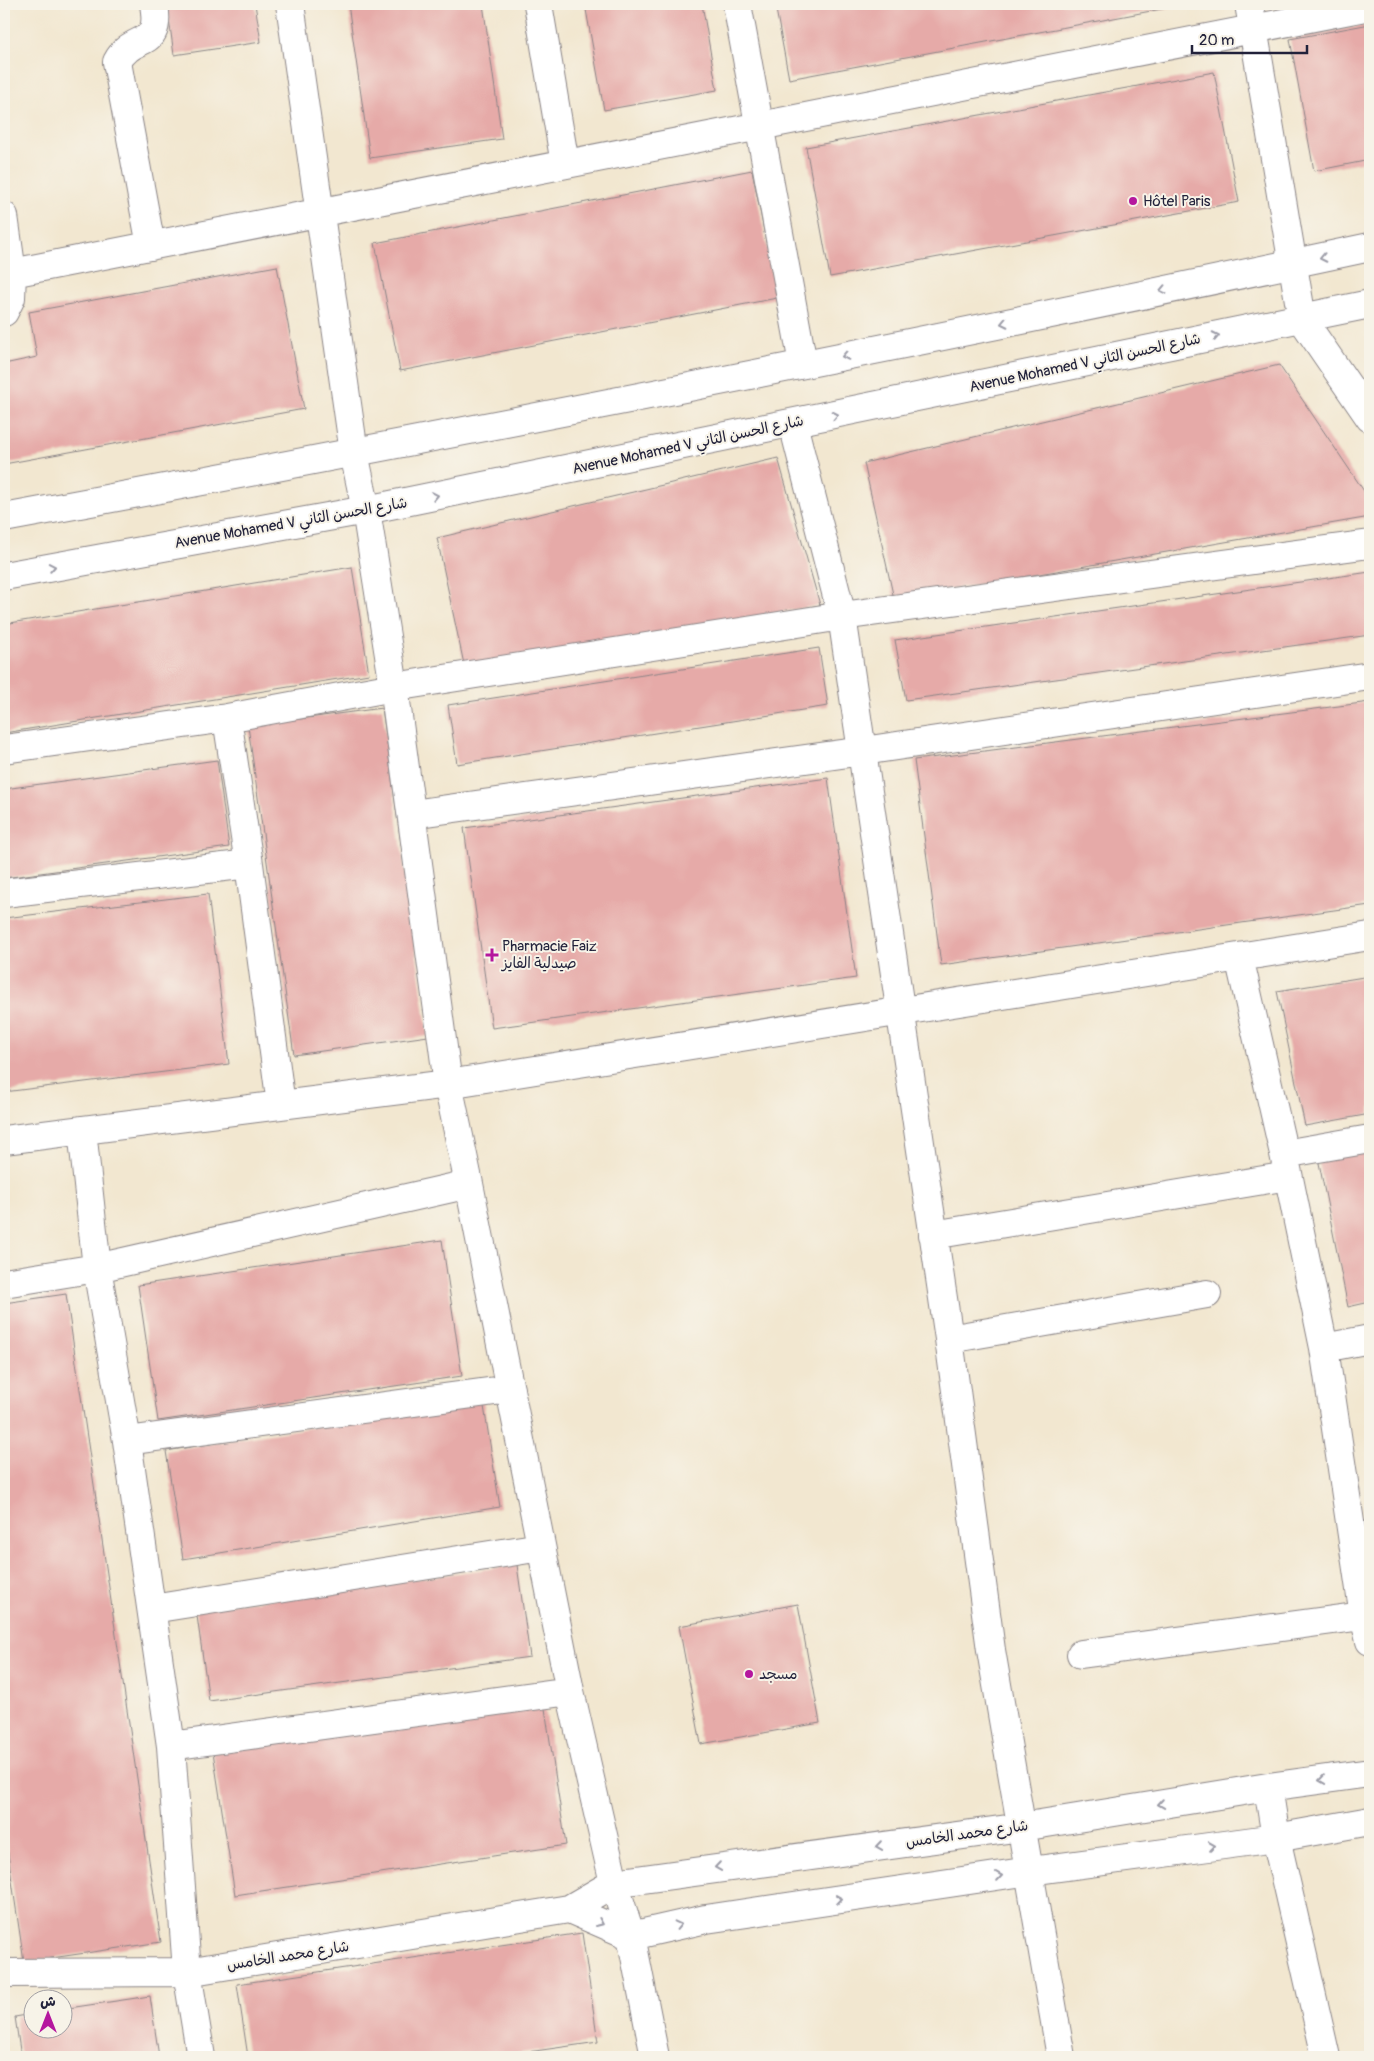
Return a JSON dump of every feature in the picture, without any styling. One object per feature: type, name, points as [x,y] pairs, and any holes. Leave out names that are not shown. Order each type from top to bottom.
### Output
[{"type":"street","points":[[151,246],[117,62],[126,48],[148,38],[154,33],[156,24],[154,4]]},
{"type":"street","points":[[290,4],[354,453],[366,510],[394,687],[448,1084],[570,1691],[614,1883],[631,1936],[655,2057]]},
{"type":"street","points":[[538,4],[565,164]]},
{"type":"street","points":[[738,4],[803,364]]},
{"type":"street","points":[[12,274],[760,126],[1251,16],[1370,6]]},
{"type":"street","points":[[1251,16],[1302,318],[1370,418]]},
{"type":"street","points":[[4,216],[12,274],[11,298],[4,312]]},
{"type":"street","points":[[4,518],[354,453],[803,364],[1370,248]]},
{"type":"street","name":"Avenue Mohamed V شارع الحسن الثاني","points":[[4,576],[366,510],[1370,304]]},
{"type":"street","points":[[792,424],[842,616],[949,1339],[991,1650],[1061,2057]]},
{"type":"street","points":[[4,749],[227,718],[394,687],[842,616],[1370,544]]},
{"type":"street","points":[[412,814],[863,752],[1370,676]]},
{"type":"street","points":[[227,718],[249,864],[281,1105]]},
{"type":"street","points":[[4,892],[249,864]]},
{"type":"street","points":[[4,1140],[448,1084],[1370,936]]},
{"type":"street","points":[[1081,1654],[1368,1624],[1324,1348],[1286,1165],[1239,957]]},
{"type":"street","points":[[82,1130],[97,1268],[127,1442],[171,1746],[187,1972],[201,2057]]},
{"type":"street","points":[[933,1235],[1286,1165],[1370,1138]]},
{"type":"street","points":[[4,1283],[97,1268],[469,1184]]},
{"type":"street","points":[[949,1339],[1207,1294]]},
{"type":"street","points":[[1324,1348],[1370,1339]]},
{"type":"street","points":[[127,1442],[510,1389]]},
{"type":"street","points":[[152,1609],[541,1548]]},
{"type":"street","points":[[171,1746],[570,1691]]},
{"type":"street","name":"شارع محمد الخامس","points":[[4,1973],[187,1972],[569,1909],[614,1883],[1022,1827],[1268,1787],[1370,1773]]},
{"type":"street","points":[[1268,1787],[1276,1838],[1326,2057]]},
{"type":"street","points":[[569,1909],[631,1936],[706,1919],[1030,1871],[1276,1838],[1370,1821]]},
{"type":"building","points":[[167,4],[255,4],[261,42],[174,55]]},
{"type":"building","points":[[348,4],[483,4],[502,139],[370,158]]},
{"type":"building","points":[[585,4],[702,4],[717,90],[604,110]]},
{"type":"building","points":[[775,4],[1183,4],[1183,5],[789,79]]},
{"type":"building","points":[[1370,24],[1370,160],[1314,171],[1290,39]]},
{"type":"building","points":[[1214,72],[1239,202],[830,277],[806,147]]},
{"type":"building","points":[[752,170],[777,298],[400,371],[375,243]]},
{"type":"building","points":[[277,266],[304,409],[4,464],[4,364],[37,357],[29,312]]},
{"type":"building","points":[[1279,365],[1370,500],[1370,517],[894,599],[864,463]]},
{"type":"building","points":[[778,458],[820,605],[465,669],[437,538]]},
{"type":"building","points":[[352,567],[369,674],[4,733],[4,624]]},
{"type":"building","points":[[1370,572],[1370,635],[906,700],[895,640]]},
{"type":"building","points":[[819,648],[828,706],[457,764],[448,705]]},
{"type":"building","points":[[1370,702],[1370,905],[941,965],[914,760]]},
{"type":"building","points":[[382,708],[428,1036],[294,1055],[248,726]]},
{"type":"building","points":[[217,760],[229,847],[4,878],[4,789]]},
{"type":"building","points":[[828,778],[856,978],[492,1028],[464,828]]},
{"type":"building","points":[[208,894],[229,1064],[4,1092],[4,918]]},
{"type":"building","points":[[1370,976],[1370,1114],[1305,1126],[1277,991]]},
{"type":"building","points":[[1370,1148],[1370,1302],[1348,1307],[1318,1158]]},
{"type":"building","points":[[442,1240],[462,1376],[158,1421],[138,1285]]},
{"type":"building","points":[[66,1294],[161,1942],[24,1962],[4,1827],[4,1303]]},
{"type":"building","points":[[483,1400],[500,1507],[183,1559],[166,1451]]},
{"type":"building","points":[[517,1565],[530,1657],[209,1701],[196,1609]]},
{"type":"building","name":"مسجد","points":[[798,1604],[820,1723],[701,1744],[679,1626]]},
{"type":"building","points":[[544,1702],[566,1845],[235,1895],[213,1752]]},
{"type":"building","points":[[582,1933],[598,2042],[493,2057],[248,2057],[237,1984]]},
{"type":"building","points":[[150,1996],[159,2057],[21,2057],[15,2017],[22,2016],[22,2038],[72,2038],[72,2008]]},
{"type":"place","name":"Hôtel Paris","points":[[1133,201]]},
{"type":"place","name":"Pharmacie Faiz صيدلية الفايز","points":[[492,955]]},
{"type":"place","name":"مسجد","points":[[749,1674]]}]
